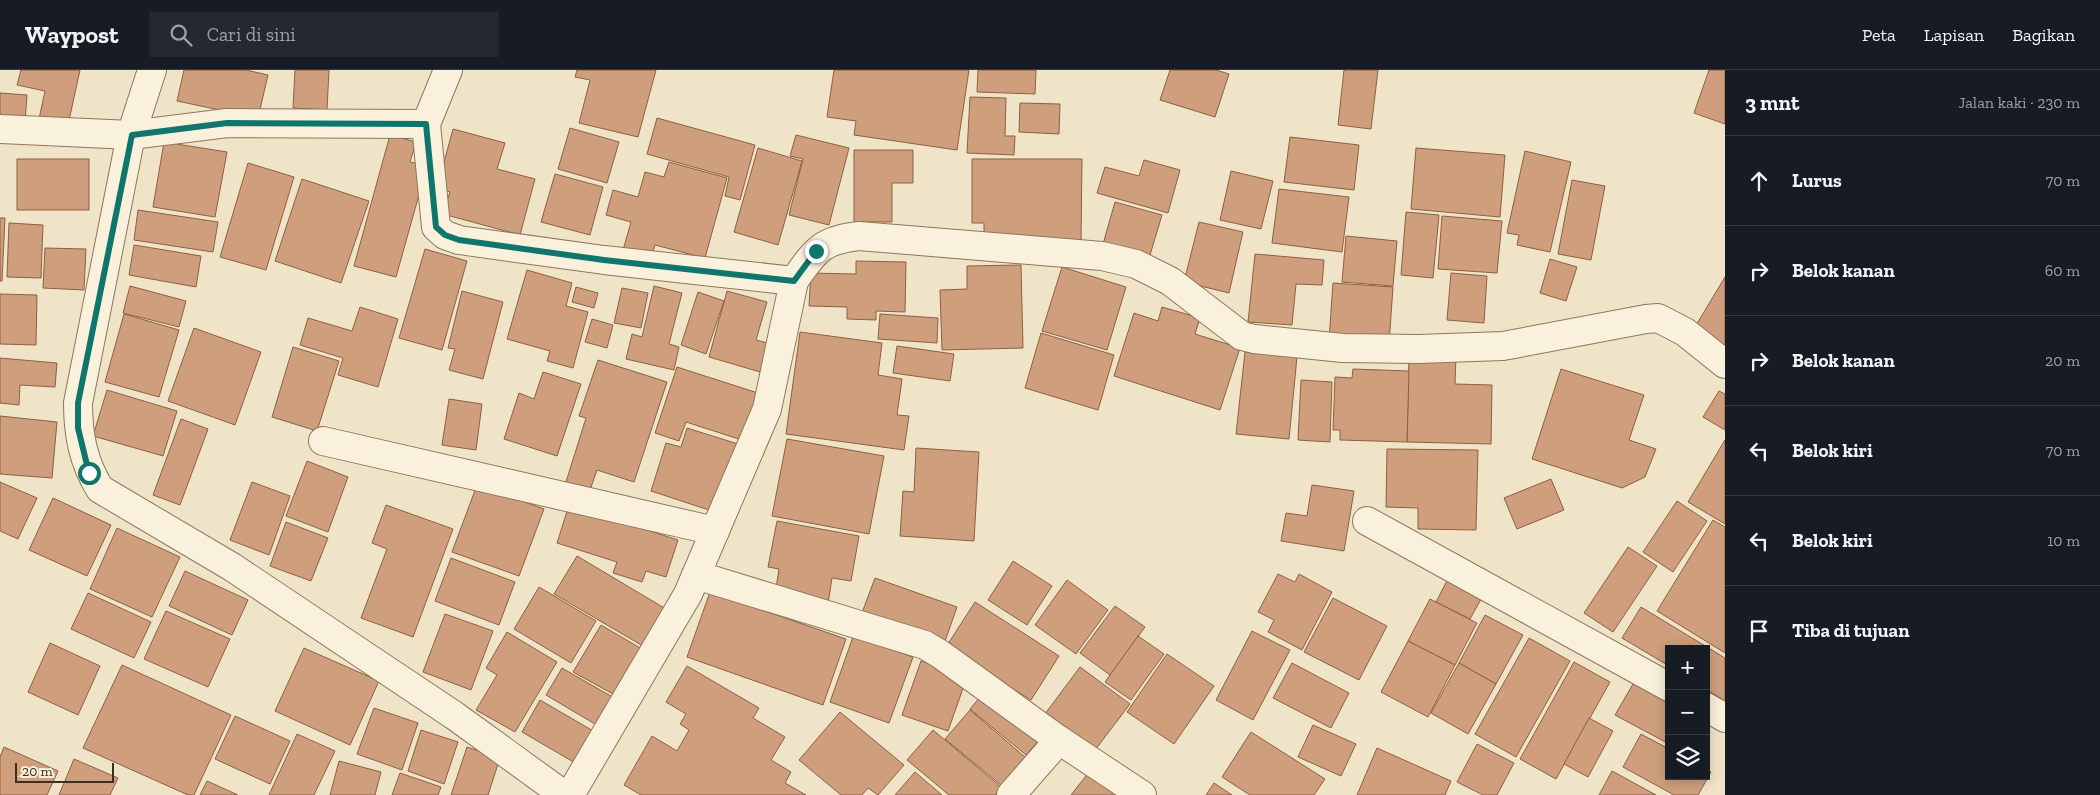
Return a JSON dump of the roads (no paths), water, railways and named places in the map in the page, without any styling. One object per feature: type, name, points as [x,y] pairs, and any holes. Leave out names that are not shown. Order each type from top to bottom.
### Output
[{"type":"street","points":[[152,70],[132,135],[78,403],[78,428],[89,473],[100,489],[240,572],[455,716],[564,795]]},
{"type":"street","points":[[448,70],[426,124],[436,227],[445,235],[459,240],[604,260],[794,281]]},
{"type":"street","points":[[0,129],[132,135],[227,123],[426,124]]},
{"type":"street","points":[[570,795],[688,594],[767,409],[794,281],[816,251],[836,240],[859,236],[1102,256],[1136,264],[1170,280],[1242,336],[1254,339],[1343,348],[1418,349],[1503,346],[1658,318],[1685,332],[1725,364]]},
{"type":"street","points":[[323,441],[715,530]]},
{"type":"street","points":[[1367,521],[1665,685]]},
{"type":"street","points":[[696,575],[925,646],[940,654],[1059,740],[1142,795]]},
{"type":"street","points":[[1710,710],[1725,718]]},
{"type":"street","points":[[1011,795],[1059,740]]}]
